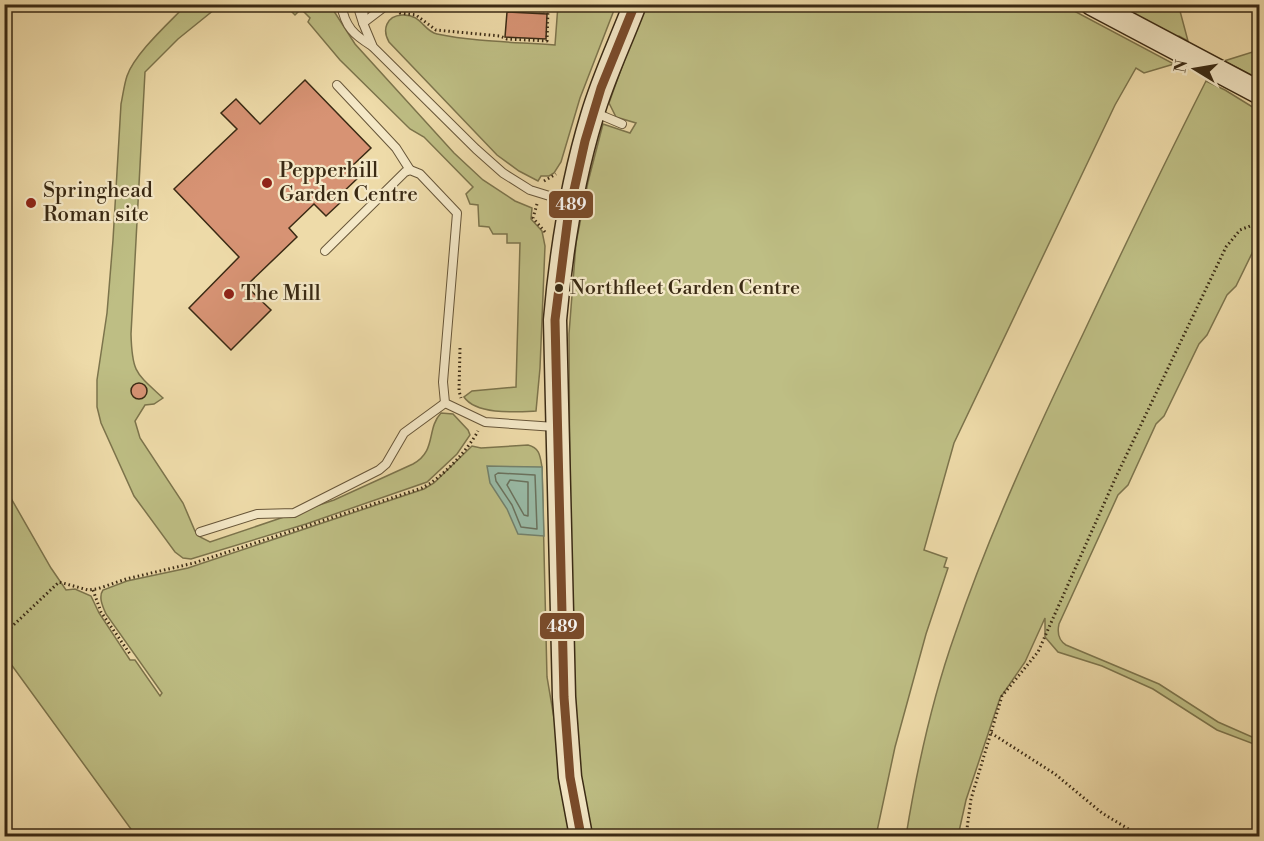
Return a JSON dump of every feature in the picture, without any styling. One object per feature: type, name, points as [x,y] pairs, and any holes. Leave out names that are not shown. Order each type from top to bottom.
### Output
[{"type":"main road","points":[[580,837],[567,743],[556,427],[555,320],[570,203],[593,112],[635,4]]},
{"type":"main road","points":[[1092,4],[1260,93]]},
{"type":"lane","points":[[341,4],[344,17],[354,35],[373,47],[495,165],[525,187],[570,203]]},
{"type":"lane","points":[[357,4],[373,47]]},
{"type":"lane","points":[[363,23],[364,4]]},
{"type":"lane","points":[[363,23],[390,4]]},
{"type":"lane","points":[[338,85],[396,148],[410,170],[420,174],[458,213],[447,339],[444,392],[446,403]]},
{"type":"lane","points":[[593,112],[622,124]]},
{"type":"lane","points":[[325,251],[405,172],[410,170]]},
{"type":"lane","points":[[446,403],[482,421],[556,427]]},
{"type":"lane","points":[[200,532],[257,514],[294,513],[379,470],[386,464],[404,433],[446,403]]},
{"type":"path","points":[[4,15],[16,4]]},
{"type":"path","points":[[390,4],[399,13],[416,15],[436,30],[517,40],[547,41],[548,8],[534,7],[534,4]]},
{"type":"path","points":[[525,10],[548,11]]},
{"type":"path","points":[[547,239],[541,226],[533,218],[544,180],[554,176],[559,170]]},
{"type":"path","points":[[966,837],[971,799],[1002,696],[1038,652],[1115,479],[1221,257],[1232,238],[1240,230],[1260,222]]},
{"type":"path","points":[[447,339],[460,341],[459,391],[464,402]]},
{"type":"path","points":[[4,634],[56,583],[93,590],[134,577],[194,563],[422,488],[434,480],[462,452],[477,434],[482,421]]},
{"type":"path","points":[[93,590],[99,608],[130,654]]},
{"type":"path","points":[[991,733],[1055,774],[1102,813],[1140,837]]},
{"type":"green space","points":[[186,5],[220,5],[178,39],[145,72],[131,334],[134,365],[137,371],[163,398],[154,404],[145,405],[135,421],[140,438],[183,503],[195,531],[200,537],[210,542],[334,500],[413,464],[425,453],[436,419],[441,413],[453,414],[470,435],[457,454],[427,482],[306,524],[191,559],[183,558],[175,552],[134,496],[101,423],[97,407],[97,380],[107,313],[121,104],[125,83],[137,58]]},
{"type":"green space","points":[[285,5],[330,5],[355,44],[454,153],[483,180],[515,201],[532,208],[531,219],[542,231],[545,246],[536,411],[487,410],[470,403],[464,397],[472,391],[516,387],[520,243],[507,243],[507,234],[493,234],[489,227],[479,226],[478,205],[470,204],[466,194],[473,187],[424,137],[410,129],[340,60],[308,22],[310,18],[301,9],[295,15]]},
{"type":"green space","points":[[558,5],[616,5],[580,98],[561,162],[554,173],[541,176],[538,181],[497,155],[389,42],[386,28],[392,18],[409,15],[428,30],[451,37],[555,45]]},
{"type":"green space","points":[[644,5],[1063,5],[1174,64],[1144,73],[1136,68],[1115,105],[954,443],[924,550],[947,558],[944,567],[948,568],[926,634],[895,747],[876,836],[585,836],[571,708],[569,334],[576,243],[603,124],[630,133],[636,123],[616,117],[609,103]]},
{"type":"green space","points":[[1114,5],[1168,5],[1180,11],[1188,41],[1179,36],[1178,38]]},
{"type":"green space","points":[[1259,50],[1259,79],[1224,61]]},
{"type":"green space","points":[[1206,81],[1259,111],[1259,239],[1236,286],[1227,295],[1207,335],[1199,344],[1164,416],[1156,424],[1128,485],[1118,495],[1059,624],[1058,633],[1061,641],[1066,645],[1159,684],[1218,722],[1259,740],[1259,746],[1217,730],[1153,689],[1102,666],[1058,652],[1045,637],[1045,618],[1025,662],[1000,698],[966,800],[958,836],[906,836],[920,759],[939,683],[983,557],[1048,408]]},
{"type":"green space","points":[[528,445],[537,450],[542,467],[547,677],[574,836],[136,836],[5,656],[4,486],[66,590],[75,589],[91,596],[99,613],[130,660],[135,660],[160,696],[162,693],[106,614],[101,599],[103,590],[127,581],[188,568],[424,489],[434,483],[472,446],[481,448]]},
{"type":"water","points":[[487,466],[542,467],[544,536],[518,534],[507,509],[490,483]]},
{"type":"building","points":[[507,12],[547,14],[546,39],[505,37]]},
{"type":"building","name":"Pepperhill Garden Centre","points":[[305,80],[371,148],[351,167],[360,176],[339,196],[343,200],[326,216],[314,204],[289,228],[297,237],[246,286],[271,310],[231,350],[189,308],[239,257],[174,189],[237,129],[221,113],[236,99],[260,124]]},
{"type":"building","points":[[136,383],[142,383],[147,391],[145,397],[136,399],[131,394],[131,388]]},
{"type":"transit line","name":"489","points":[[581,836],[570,777],[564,697],[555,320],[568,217],[585,141],[601,88],[635,4]]},
{"type":"place","name":"Pepperhill Garden Centre","points":[[267,183]]},
{"type":"place","name":"Springhead Roman site","points":[[31,203]]},
{"type":"place","name":"Northfleet Garden Centre","points":[[559,288]]},
{"type":"place","name":"The Mill","points":[[229,294]]}]
